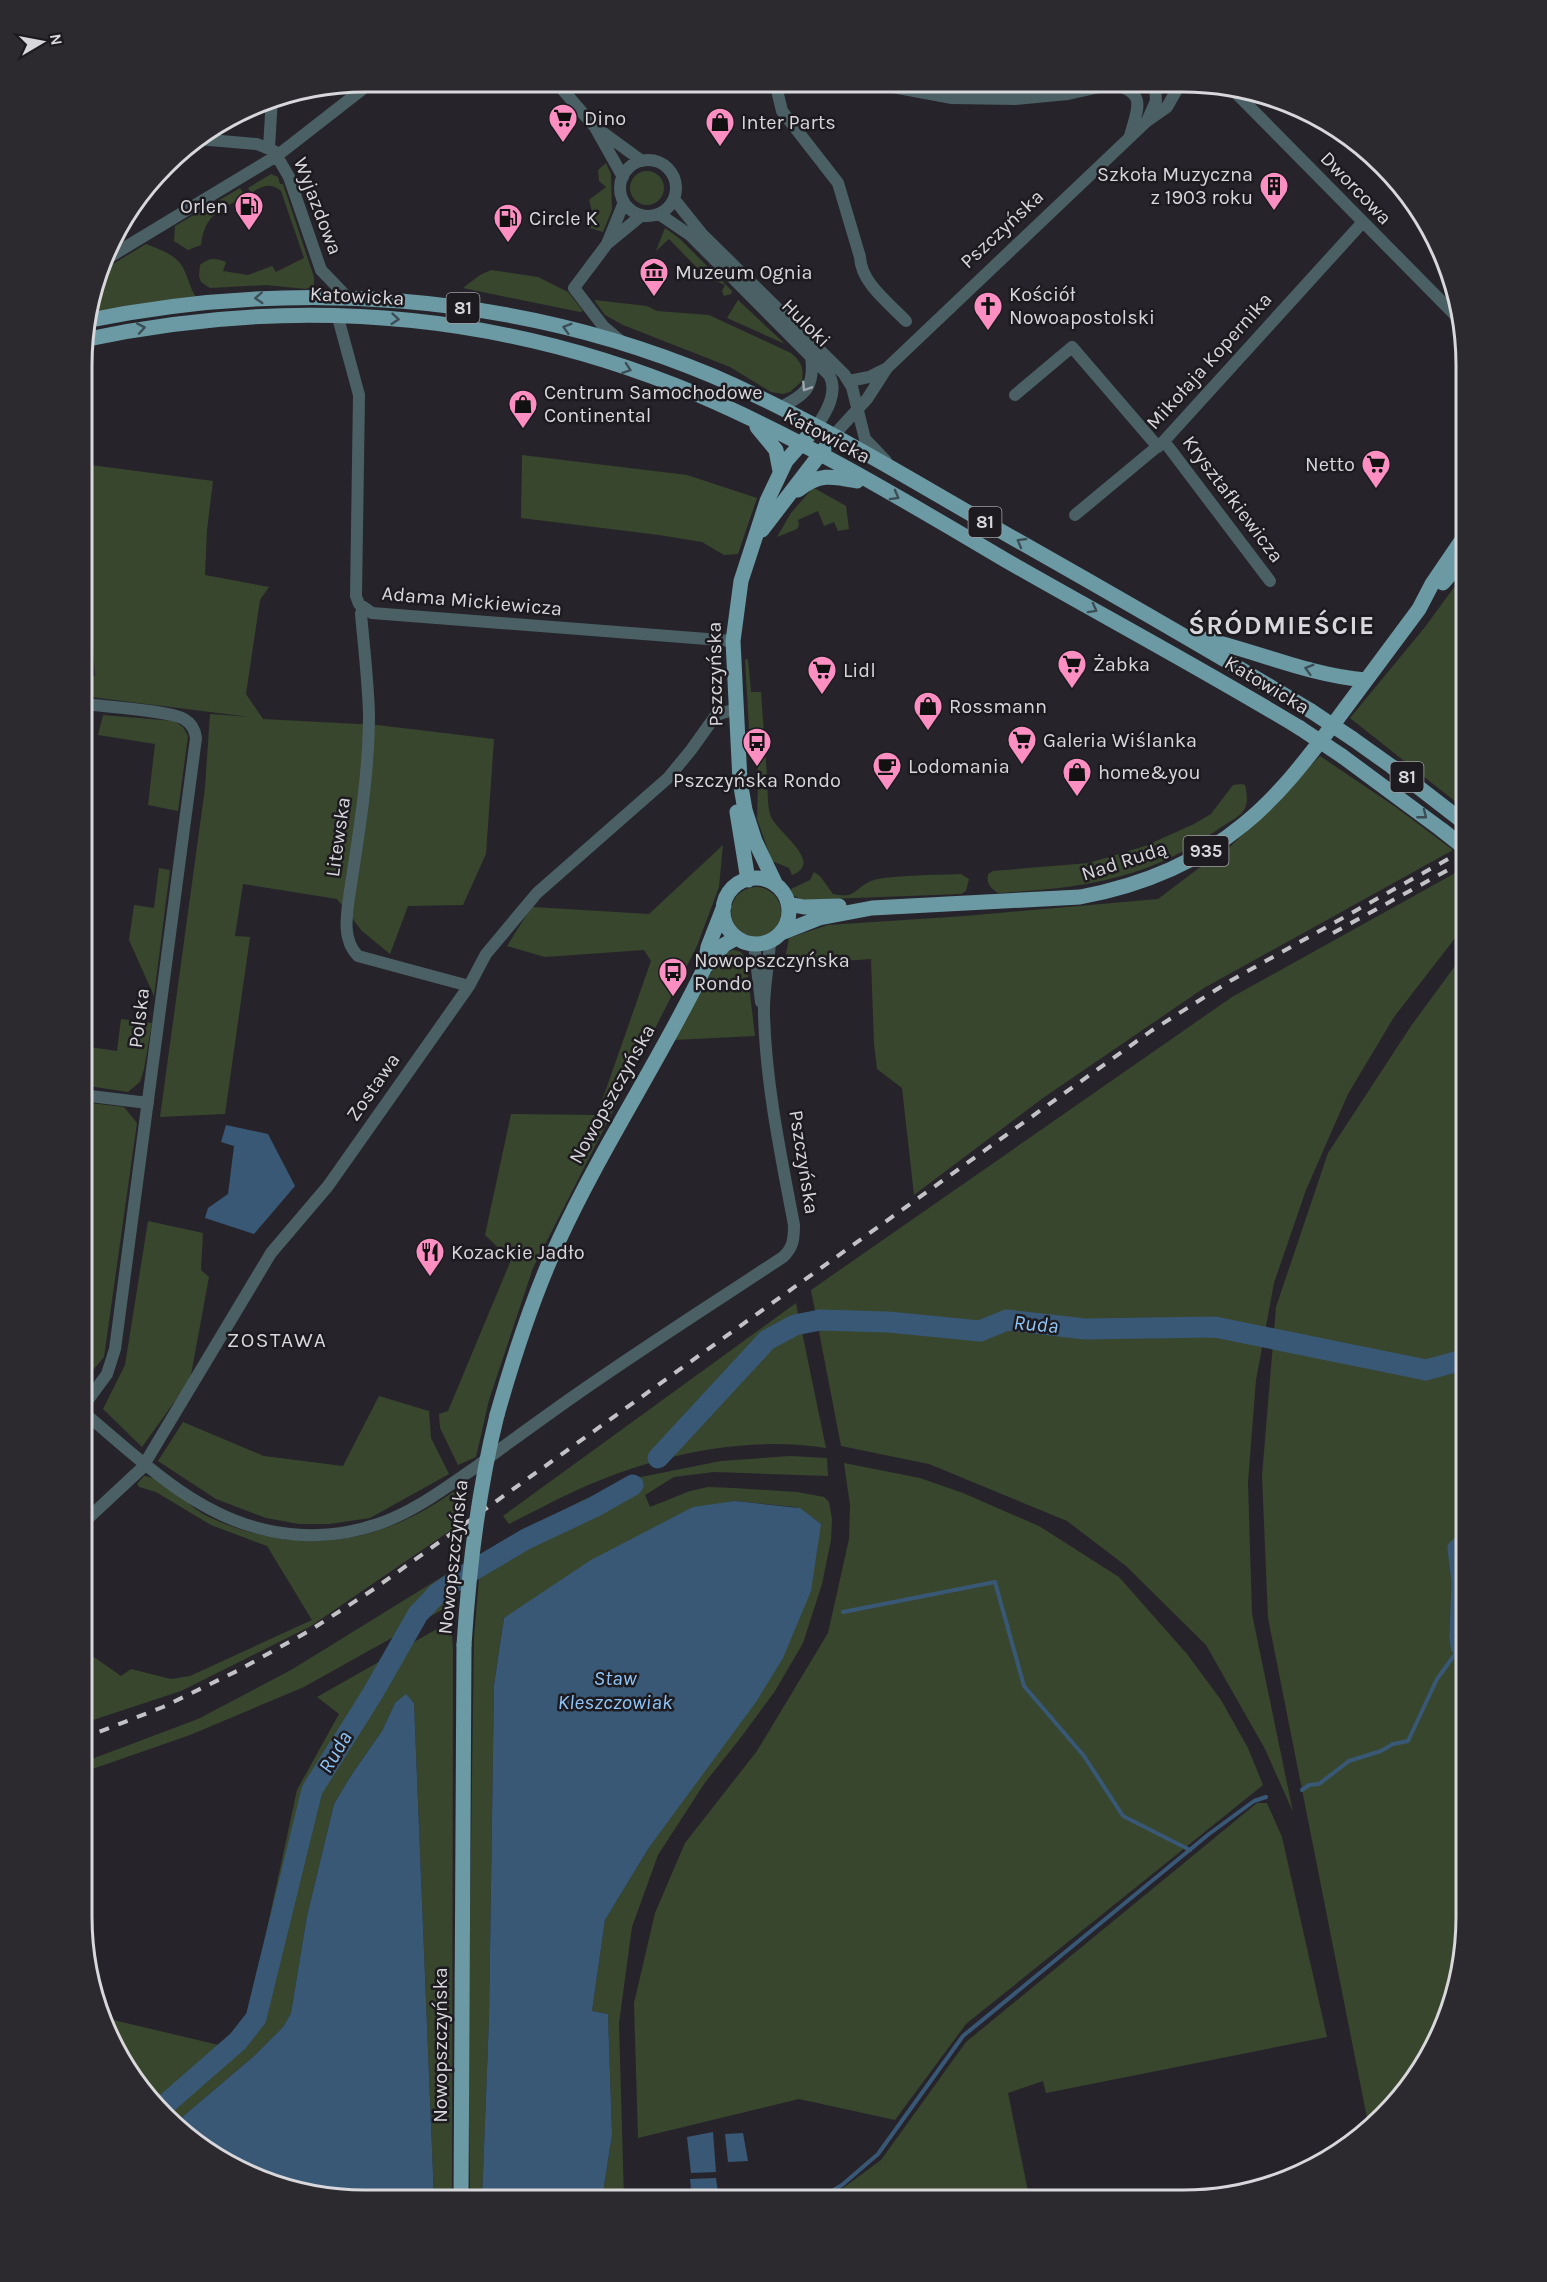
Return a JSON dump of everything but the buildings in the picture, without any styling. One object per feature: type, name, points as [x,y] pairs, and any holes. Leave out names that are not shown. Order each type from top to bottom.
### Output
[{"type":"main road","name":"Katowicka","points":[[96,319],[219,300],[299,296],[347,297],[426,304],[514,316],[558,325],[623,344],[713,376],[816,427],[898,472],[1311,711],[1391,765],[1456,817]]},
{"type":"main road","name":"Katowicka","points":[[93,338],[161,325],[224,318],[337,314],[425,321],[471,329],[571,352],[654,378],[748,417],[820,455],[1182,659],[1342,756],[1456,841]]},
{"type":"main road","points":[[748,417],[773,445],[780,471]]},
{"type":"main road","name":"Pszczyńska","points":[[776,885],[755,841],[745,810],[740,781],[733,641],[741,581],[758,535],[767,501],[780,471],[816,427]]},
{"type":"main road","name":"Pszczyńska","points":[[758,535],[833,436]]},
{"type":"main road","points":[[786,499],[806,483],[826,476],[872,484]]},
{"type":"main road","name":"Nad Rudą","points":[[1419,609],[1432,584],[1456,549]]},
{"type":"main road","name":"Nad Rudą","points":[[776,937],[819,918],[872,908],[1080,897],[1109,892],[1164,873],[1214,846],[1244,824],[1303,764],[1419,609],[1456,567]]},
{"type":"main road","points":[[1179,634],[1222,642],[1335,676],[1366,680]]},
{"type":"main road","name":"Pszczyńska","points":[[740,781],[737,811],[748,880]]},
{"type":"main road","points":[[736,938],[726,924],[724,906],[726,896],[731,890],[748,880],[760,879],[776,885],[788,904],[788,918],[776,937]]},
{"type":"main road","name":"Nad Rudą","points":[[788,904],[804,907],[872,908]]},
{"type":"main road","name":"Nowopszczyńska","points":[[704,969],[708,947],[724,906]]},
{"type":"main road","name":"935","points":[[736,938],[754,944],[776,937]]},
{"type":"main road","name":"Nowopszczyńska","points":[[461,2190],[464,1645],[475,1524],[485,1465],[513,1357],[535,1295],[560,1238],[704,969],[724,945],[736,938]]},
{"type":"street","points":[[116,253],[273,151],[357,92]]},
{"type":"street","points":[[565,92],[594,126],[623,177]]},
{"type":"street","points":[[777,92],[782,111],[838,183],[860,257],[860,267],[870,284],[906,321]]},
{"type":"street","points":[[920,92],[952,98],[1015,99],[1078,92]]},
{"type":"street","points":[[1130,137],[1137,107],[1137,97],[1133,92]]},
{"type":"street","name":"Pszczyńska","points":[[1147,121],[1156,101],[1156,92]]},
{"type":"street","name":"Pszczyńska","points":[[849,381],[869,377],[887,368],[1147,121],[1167,107],[1178,92]]},
{"type":"street","name":"Dworcowa","points":[[1241,98],[1450,310]]},
{"type":"street","points":[[272,108],[273,151]]},
{"type":"street","points":[[594,126],[642,161],[657,162],[671,172],[676,185],[674,199],[668,208],[659,213],[642,215],[634,212],[624,202]]},
{"type":"street","points":[[209,140],[257,144],[273,151]]},
{"type":"street","name":"Wyjazdowa","points":[[273,151],[289,177],[321,270],[347,297]]},
{"type":"street","points":[[607,244],[624,202],[621,187],[623,177],[628,169],[642,161]]},
{"type":"street","name":"Huloki","points":[[674,199],[702,234],[849,381],[867,441],[898,472]]},
{"type":"street","name":"Huloki","points":[[659,213],[690,235],[829,375],[833,383],[832,393],[828,406],[816,427]]},
{"type":"street","points":[[623,344],[603,326],[574,288],[607,244],[642,215]]},
{"type":"street","name":"Mikołaja Kopernika","points":[[1075,515],[1161,444],[1362,223]]},
{"type":"street","name":"Adama Mickiewicza","points":[[337,314],[359,395],[356,596],[363,606],[372,613],[733,641]]},
{"type":"street","name":"Krysztafkiewicza","points":[[1015,395],[1072,346],[1161,444],[1270,581]]},
{"type":"street","points":[[779,408],[799,397],[809,387],[813,373],[811,355]]},
{"type":"street","name":"Pszczyńska","points":[[833,436],[877,386],[887,368]]},
{"type":"street","name":"Litewska","points":[[363,606],[361,614],[369,714],[366,774],[346,918],[348,941],[351,949],[358,956],[468,986]]},
{"type":"street","name":"Polska","points":[[92,1395],[107,1374],[115,1349],[195,733],[190,723],[176,716],[94,705]]},
{"type":"street","name":"Zostawa","points":[[92,1515],[145,1463],[271,1254],[328,1186],[468,986],[486,954],[537,893],[668,778],[716,715],[736,709]]},
{"type":"street","name":"Pszczyńska","points":[[764,1012],[776,937]]},
{"type":"street","name":"Pszczyńska","points":[[754,944],[772,1093],[794,1225],[794,1239],[791,1247]]},
{"type":"street","points":[[92,1096],[148,1103]]},
{"type":"street","name":"Polska","points":[[92,1418],[145,1463],[200,1504],[234,1520],[257,1528],[291,1534],[316,1535],[353,1531],[400,1515],[440,1492],[600,1378],[783,1257],[791,1247]]},
{"type":"green space","points":[[606,163],[611,174],[612,210],[603,232],[587,225],[595,222],[589,200],[606,187],[599,181],[598,170]]},
{"type":"green space","points":[[647,171],[659,176],[664,188],[659,200],[647,205],[635,200],[630,188],[635,176]]},
{"type":"green space","points":[[271,174],[278,177],[280,184],[283,184],[314,277],[314,285],[306,289],[266,285],[210,288],[201,282],[199,276],[200,265],[210,259],[226,262],[223,271],[248,275],[272,266],[276,272],[304,258],[281,191],[266,186],[251,193],[248,188]]},
{"type":"green space","points":[[240,188],[245,196],[210,219],[201,245],[188,250],[174,241],[175,226]]},
{"type":"green space","points":[[665,228],[680,239],[732,291],[731,294],[724,296],[722,291],[725,285],[705,276],[669,239],[656,251]]},
{"type":"green space","points":[[146,244],[166,252],[179,262],[196,297],[97,313],[110,266]]},
{"type":"green space","points":[[491,270],[538,277],[568,292],[583,311],[463,288]]},
{"type":"green space","points":[[594,300],[647,306],[657,311],[709,315],[791,353],[801,365],[802,381],[790,392],[783,394],[771,392],[730,367],[623,325],[605,315]]},
{"type":"green space","points":[[738,300],[785,344],[727,318]]},
{"type":"green space","points":[[522,455],[687,475],[757,498],[738,554],[724,555],[702,542],[521,518]]},
{"type":"green space","points":[[92,465],[213,481],[207,530],[205,575],[269,587],[260,600],[246,694],[263,719],[377,725],[494,739],[486,854],[463,905],[408,906],[390,954],[362,931],[337,899],[243,884],[235,936],[250,937],[225,1114],[160,1117],[205,788],[210,714],[250,717],[92,697],[92,676],[95,676],[92,631]]},
{"type":"green space","points":[[814,488],[846,506],[849,529],[838,531],[834,522],[824,526],[818,511],[798,520],[797,529],[777,537],[791,513]]},
{"type":"green space","points":[[1456,585],[1456,802],[1350,718],[1425,627]]},
{"type":"green space","points":[[748,659],[751,692],[761,692],[770,814],[773,821],[801,854],[803,862],[801,869],[792,875],[789,868],[772,861],[757,819],[757,748],[749,729],[745,660]]},
{"type":"green space","points":[[103,715],[174,721],[183,727],[188,736],[178,811],[148,805],[155,744],[98,735]]},
{"type":"green space","points":[[1320,756],[1397,808],[1453,850],[1204,988],[1043,1098],[914,1195],[902,1088],[877,1069],[871,959],[784,965],[789,938],[828,925],[1158,899],[1211,859],[1225,852]]},
{"type":"green space","points":[[1233,785],[1245,785],[1247,795],[1247,802],[1242,813],[1191,847],[1139,871],[1086,884],[1029,891],[998,893],[988,883],[988,874],[993,871],[1089,863],[1145,846],[1211,814]]},
{"type":"green space","points":[[723,845],[719,887],[697,946],[533,1268],[489,1400],[476,1457],[458,1465],[440,1428],[439,1414],[448,1411],[511,1260],[485,1235],[511,1114],[597,1115],[651,961],[644,950],[545,957],[507,946],[533,907],[649,914]]},
{"type":"green space","points":[[159,868],[170,870],[154,996],[129,940],[134,905],[154,908]]},
{"type":"green space","points":[[814,872],[820,876],[833,894],[841,895],[851,894],[865,884],[878,879],[961,874],[969,879],[966,891],[961,894],[802,900],[791,894],[791,889],[810,880]]},
{"type":"green space","points":[[1456,873],[1456,937],[1394,1017],[1348,1094],[1306,1190],[1274,1283],[1256,1380],[1248,1482],[1252,1614],[1293,1812],[1265,1749],[1206,1645],[1126,1566],[1067,1521],[929,1464],[841,1446],[811,1290],[1232,997]]},
{"type":"green space","points":[[756,887],[765,889],[776,898],[781,912],[779,921],[770,932],[756,937],[747,935],[736,926],[731,912],[733,903],[742,892]]},
{"type":"green space","points":[[734,950],[741,952],[746,960],[755,1036],[673,1040],[715,966],[726,952]]},
{"type":"green space","points":[[1456,965],[1456,1918],[1450,1971],[1435,2022],[1410,2069],[1388,2098],[1367,2119],[1268,1618],[1262,1476],[1276,1307],[1328,1153],[1411,1026]]},
{"type":"green space","points":[[121,1019],[152,1023],[140,1082],[128,1092],[92,1087],[92,1047],[117,1051]]},
{"type":"green space","points":[[92,1103],[124,1107],[137,1123],[104,1357],[92,1371]]},
{"type":"green space","points":[[148,1221],[203,1233],[201,1270],[209,1277],[190,1380],[142,1447],[103,1409],[125,1365]]},
{"type":"green space","points":[[796,1303],[826,1448],[762,1444],[698,1452],[666,1459],[604,1479],[509,1524],[503,1516]]},
{"type":"green space","points":[[379,1396],[429,1411],[431,1438],[449,1474],[370,1518],[329,1524],[299,1524],[266,1518],[216,1499],[158,1461],[183,1422],[264,1456],[343,1466]]},
{"type":"green space","points":[[790,1456],[827,1458],[828,1476],[714,1472],[674,1477],[645,1495],[650,1507],[690,1491],[708,1487],[797,1492],[824,1497],[829,1502],[832,1519],[831,1540],[822,1584],[803,1643],[775,1691],[704,1784],[658,1855],[632,1927],[619,2023],[624,2190],[603,2190],[612,2135],[608,2014],[592,2011],[605,1920],[650,1846],[821,1524],[796,1507],[735,1501],[504,1618],[494,1685],[489,2018],[482,2190],[470,2190],[468,2057],[474,1638],[481,1555],[581,1501],[631,1479],[721,1461]]},
{"type":"green space","points":[[844,1463],[920,1478],[963,1493],[1039,1526],[1119,1577],[1187,1654],[1221,1700],[1248,1748],[1263,1785],[966,2024],[895,2120],[799,2099],[638,2138],[634,2003],[655,1913],[685,1843],[757,1751],[828,1633],[849,1539],[850,1505]]},
{"type":"green space","points":[[144,1476],[153,1478],[209,1517],[233,1527],[283,1539],[308,1541],[358,1536],[382,1529],[423,1511],[470,1481],[463,1522],[311,1626],[181,1691],[92,1720],[92,1656],[121,1676],[131,1669],[171,1679],[190,1676],[312,1620],[267,1546],[211,1525],[156,1492],[139,1487],[137,1484]]},
{"type":"green space","points":[[458,1567],[456,1602],[304,1687],[190,1735],[92,1769],[92,1759],[198,1719],[291,1670]]},
{"type":"green space","points":[[451,1621],[453,1649],[452,2190],[434,2190],[414,1703],[406,1695],[395,1703],[382,1731],[334,1804],[307,1916],[291,2013],[283,2027],[254,2056],[180,2119],[159,2098],[137,2069],[111,2019],[223,2046],[248,2017],[297,1790],[339,1714],[317,1697]]},
{"type":"green space","points":[[1257,1803],[1267,1803],[1282,1837],[1327,2037],[1046,2093],[1043,2081],[1008,2093],[1028,2190],[840,2190],[881,2160],[966,2042]]},
{"type":"water","points":[[226,1125],[268,1134],[295,1186],[254,1234],[205,1218],[208,1208],[228,1194],[234,1146],[221,1142]]},
{"type":"water","name":"Staw Kleszczowiak","points":[[735,1501],[800,1508],[821,1524],[811,1591],[783,1658],[756,1702],[650,1846],[605,1920],[592,2011],[608,2014],[612,2135],[603,2190],[482,2190],[489,2018],[494,1685],[504,1618],[591,1560],[693,1507]]},
{"type":"water","points":[[406,1694],[414,1703],[434,2190],[329,2188],[294,2181],[260,2170],[213,2145],[180,2119],[254,2056],[283,2027],[291,2013],[307,1916],[334,1804],[382,1731],[395,1703]]},
{"type":"water","points":[[713,2132],[716,2172],[691,2173],[687,2137]]},
{"type":"water","points":[[743,2133],[748,2161],[728,2162],[725,2134]]},
{"type":"water","points":[[716,2178],[718,2190],[691,2190],[690,2179]]},
{"type":"waterway","name":"Ruda","points":[[658,1458],[767,1340],[795,1325],[820,1320],[888,1322],[980,1331],[1007,1320],[1085,1329],[1215,1327],[1426,1370],[1456,1362]]},
{"type":"waterway","name":"Ruda","points":[[165,2105],[238,2041],[256,2018],[312,1790],[373,1693],[418,1614],[438,1593],[460,1578],[526,1539],[594,1507],[633,1485]]},
{"type":"waterway","points":[[843,1612],[995,1582],[1024,1686],[1084,1756],[1123,1816],[1190,1850]]},
{"type":"waterway","points":[[1302,1790],[1309,1785],[1319,1784],[1349,1761],[1381,1751],[1393,1744],[1408,1741],[1437,1679],[1456,1653]]},
{"type":"waterway","points":[[834,2190],[878,2154],[963,2036],[1209,1834],[1254,1801],[1266,1797]]},
{"type":"railway","points":[[92,1735],[163,1707],[237,1671],[309,1631],[374,1589],[1151,1031],[1230,981],[1456,855]]},
{"type":"railway","points":[[1333,933],[1456,865]]},
{"type":"place","name":"Dino","points":[[563,144]]},
{"type":"place","name":"Inter Parts","points":[[720,148]]},
{"type":"place","name":"Szkoła Muzyczna z 1903 roku","points":[[1274,212]]},
{"type":"place","name":"Orlen","points":[[249,232]]},
{"type":"place","name":"Circle K","points":[[508,244]]},
{"type":"place","name":"Muzeum Ognia","points":[[654,298]]},
{"type":"place","name":"Kościół Nowoapostolski","points":[[988,332]]},
{"type":"place","name":"Centrum Samochodowe Continental","points":[[523,430]]},
{"type":"place","name":"Netto","points":[[1376,490]]},
{"type":"place","name":"Żabka","points":[[1072,690]]},
{"type":"place","name":"Lidl","points":[[822,696]]},
{"type":"place","name":"Rossmann","points":[[928,732]]},
{"type":"place","name":"Galeria Wiślanka","points":[[1022,766]]},
{"type":"place","name":"Pszczyńska Rondo","points":[[757,768]]},
{"type":"place","name":"Lodomania","points":[[887,792]]},
{"type":"place","name":"home&you","points":[[1077,798]]},
{"type":"place","name":"Nowopszczyńska Rondo","points":[[673,998]]},
{"type":"place","name":"Kozackie Jadło","points":[[430,1278]]},
{"type":"district","name":"ŚRÓDMIEŚCIE","points":[[1282,625]]},
{"type":"district","name":"ZOSTAWA","points":[[277,1340]]}]
